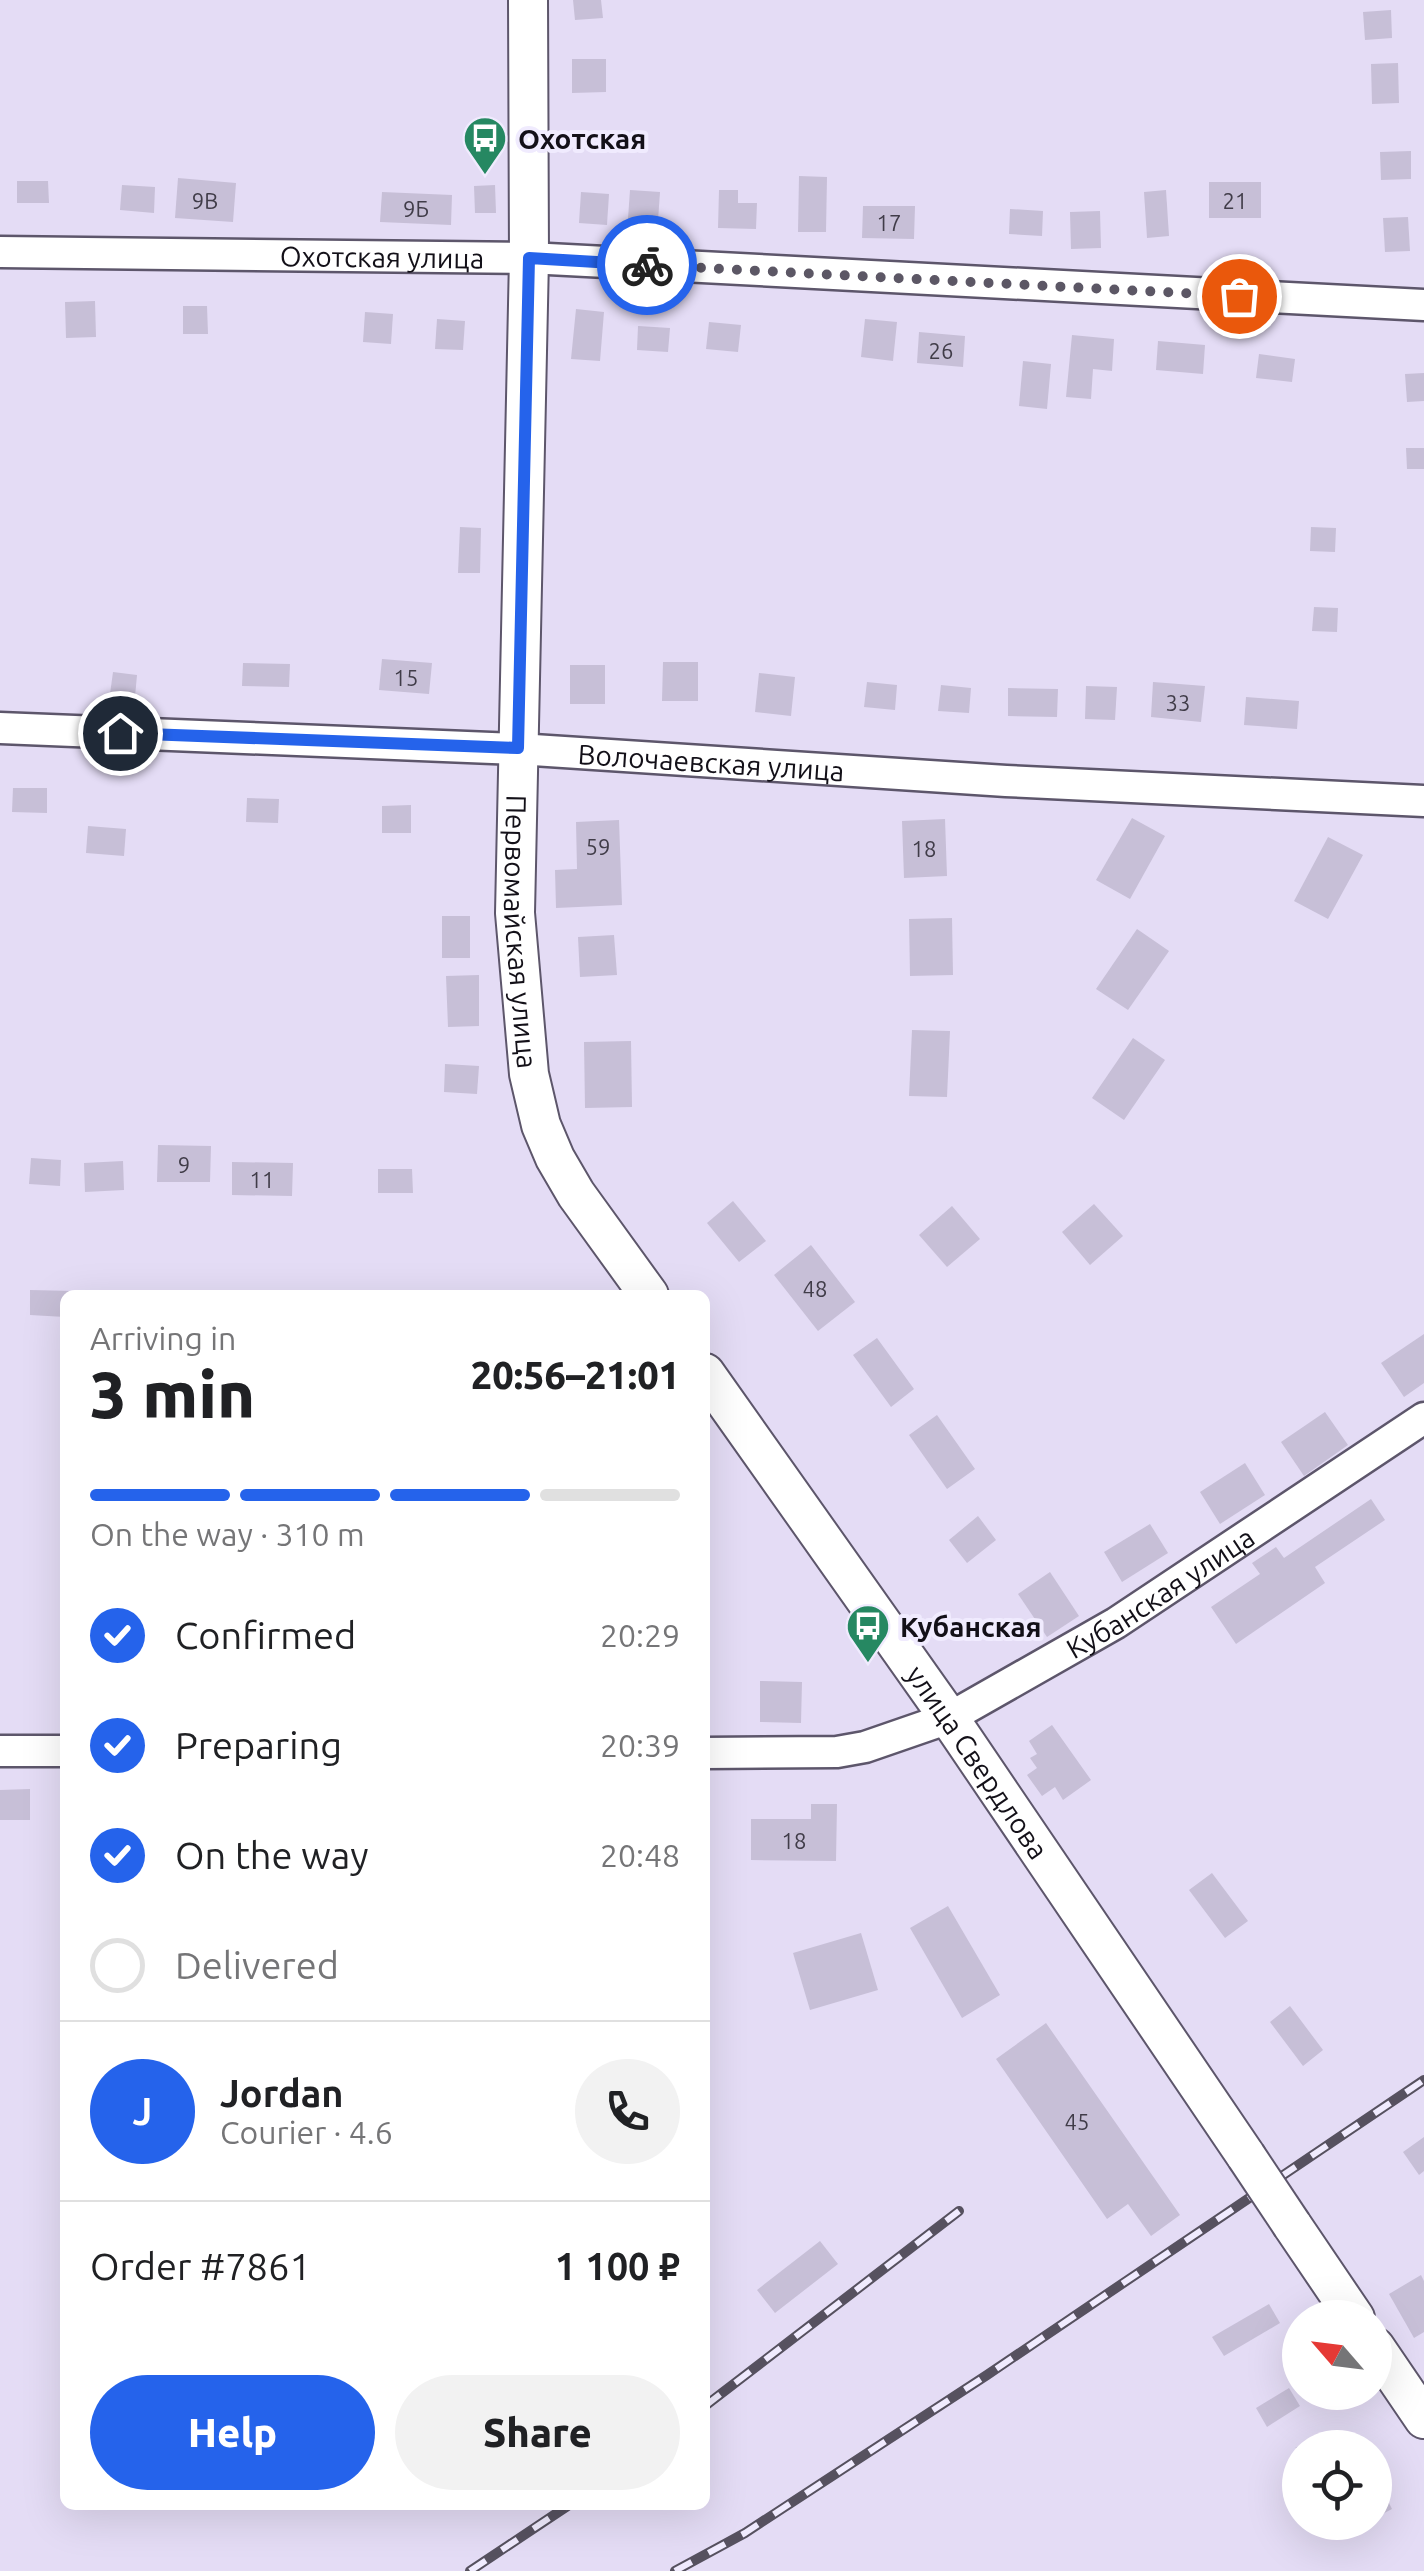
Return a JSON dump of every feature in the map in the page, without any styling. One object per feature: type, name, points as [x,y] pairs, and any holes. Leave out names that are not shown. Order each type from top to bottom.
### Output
[{"type":"main road","name":"Первомайская улица","points":[[528,0],[529,258],[515,913],[528,1074],[541,1125],[576,1194],[644,1290]]},
{"type":"main road","name":"улица Свердлова","points":[[710,1381],[950,1718],[1343,2300]]},
{"type":"main road","points":[[1392,2372],[1424,2419]]},
{"type":"street","name":"Охотская улица","points":[[0,252],[529,258],[1424,304]]},
{"type":"street","name":"Волочаевская улица","points":[[0,728],[518,748],[1006,781],[1424,800]]},
{"type":"street","name":"Кубанская улица","points":[[710,1752],[837,1752],[865,1747],[950,1718],[1116,1622],[1424,1418]]},
{"type":"street","points":[[0,1751],[60,1752]]},
{"type":"building","points":[[573,0],[601,0],[603,18],[575,20]]},
{"type":"building","points":[[1391,10],[1392,38],[1365,40],[1363,12]]},
{"type":"building","points":[[572,59],[606,59],[606,92],[572,93]]},
{"type":"building","points":[[1398,63],[1399,103],[1372,104],[1371,64]]},
{"type":"building","points":[[1411,151],[1411,179],[1381,180],[1380,152]]},
{"type":"building","points":[[799,176],[827,177],[826,232],[798,232]]},
{"type":"building","points":[[178,178],[236,183],[233,222],[175,218]]},
{"type":"building","points":[[17,181],[48,181],[49,203],[17,203]]},
{"type":"building","points":[[1209,182],[1261,182],[1261,218],[1209,218]]},
{"type":"building","points":[[122,185],[155,187],[154,213],[120,210]]},
{"type":"building","points":[[495,185],[496,213],[475,213],[474,186]]},
{"type":"building","points":[[630,190],[660,192],[657,235],[627,233]]},
{"type":"building","points":[[719,190],[738,190],[738,203],[757,203],[756,229],[718,228]]},
{"type":"building","points":[[1166,190],[1169,236],[1147,238],[1144,192]]},
{"type":"building","points":[[382,192],[452,195],[451,225],[380,222]]},
{"type":"building","points":[[581,192],[609,194],[607,225],[579,223]]},
{"type":"building","points":[[863,206],[915,206],[914,239],[862,238]]},
{"type":"building","points":[[1010,209],[1043,211],[1042,236],[1009,234]]},
{"type":"building","points":[[1100,211],[1101,248],[1071,249],[1070,212]]},
{"type":"building","points":[[1408,217],[1410,251],[1385,252],[1383,218]]},
{"type":"building","points":[[95,301],[96,337],[66,338],[65,302]]},
{"type":"building","points":[[183,306],[207,306],[208,334],[183,334]]},
{"type":"building","points":[[576,309],[604,312],[600,361],[571,359]]},
{"type":"building","points":[[365,312],[393,314],[391,344],[363,342]]},
{"type":"building","points":[[437,319],[465,321],[463,350],[435,349]]},
{"type":"building","points":[[865,319],[897,322],[893,361],[861,357]]},
{"type":"building","points":[[709,322],[741,325],[738,352],[706,349]]},
{"type":"building","points":[[638,326],[670,328],[668,352],[637,350]]},
{"type":"building","points":[[919,332],[965,336],[963,367],[917,363]]},
{"type":"building","points":[[1072,335],[1114,339],[1112,371],[1093,369],[1091,399],[1066,397]]},
{"type":"building","points":[[1158,341],[1205,345],[1203,374],[1156,370]]},
{"type":"building","points":[[1259,354],[1295,359],[1292,382],[1256,378]]},
{"type":"building","points":[[1023,361],[1051,364],[1047,409],[1019,406]]},
{"type":"building","points":[[1424,373],[1424,401],[1407,402],[1405,374]]},
{"type":"building","points":[[1406,448],[1424,448],[1424,469],[1407,469]]},
{"type":"building","points":[[460,527],[481,528],[480,573],[458,573]]},
{"type":"building","points":[[1311,527],[1336,528],[1335,552],[1310,551]]},
{"type":"building","points":[[1314,607],[1338,608],[1337,632],[1312,631]]},
{"type":"building","points":[[382,659],[432,663],[429,694],[379,690]]},
{"type":"building","points":[[663,662],[698,662],[698,701],[662,701]]},
{"type":"building","points":[[243,663],[290,664],[289,687],[242,686]]},
{"type":"building","points":[[570,665],[605,665],[605,704],[570,704]]},
{"type":"building","points":[[113,672],[137,675],[135,697],[110,694]]},
{"type":"building","points":[[759,673],[795,677],[791,716],[755,712]]},
{"type":"building","points":[[867,682],[897,685],[895,710],[864,707]]},
{"type":"building","points":[[1153,682],[1205,686],[1201,722],[1151,717]]},
{"type":"building","points":[[941,685],[971,688],[969,713],[938,711]]},
{"type":"building","points":[[1086,686],[1117,687],[1115,720],[1085,719]]},
{"type":"building","points":[[1008,688],[1058,689],[1057,717],[1008,716]]},
{"type":"building","points":[[1246,697],[1299,701],[1297,729],[1244,725]]},
{"type":"building","points":[[13,788],[47,788],[47,813],[12,812]]},
{"type":"building","points":[[247,798],[279,799],[278,823],[246,822]]},
{"type":"building","points":[[411,805],[411,833],[382,833],[382,806]]},
{"type":"building","points":[[1132,818],[1165,836],[1130,899],[1096,880]]},
{"type":"building","points":[[945,819],[947,876],[904,878],[902,821]]},
{"type":"building","points":[[619,820],[622,905],[556,908],[555,870],[577,869],[576,822]]},
{"type":"building","points":[[88,826],[126,829],[124,856],[86,853]]},
{"type":"building","points":[[1328,837],[1363,855],[1328,919],[1294,901]]},
{"type":"building","points":[[442,916],[470,916],[470,958],[442,958]]},
{"type":"building","points":[[952,918],[953,975],[910,976],[909,919]]},
{"type":"building","points":[[1137,929],[1169,951],[1128,1010],[1096,989]]},
{"type":"building","points":[[614,935],[617,975],[580,977],[578,937]]},
{"type":"building","points":[[479,975],[479,1026],[448,1027],[446,976]]},
{"type":"building","points":[[912,1030],[950,1031],[947,1097],[909,1096]]},
{"type":"building","points":[[1133,1038],[1165,1060],[1124,1120],[1092,1098]]},
{"type":"building","points":[[631,1041],[632,1107],[585,1108],[584,1042]]},
{"type":"building","points":[[445,1064],[479,1066],[477,1094],[444,1092]]},
{"type":"building","points":[[158,1145],[211,1146],[210,1182],[157,1182]]},
{"type":"building","points":[[31,1158],[61,1160],[60,1186],[29,1184]]},
{"type":"building","points":[[123,1161],[124,1190],[85,1192],[84,1163]]},
{"type":"building","points":[[232,1162],[293,1163],[292,1196],[232,1195]]},
{"type":"building","points":[[378,1169],[412,1169],[413,1193],[378,1193]]},
{"type":"building","points":[[733,1201],[766,1241],[739,1262],[707,1223]]},
{"type":"building","points":[[1094,1204],[1123,1236],[1090,1265],[1062,1232]]},
{"type":"building","points":[[952,1206],[980,1239],[947,1267],[919,1235]]},
{"type":"building","points":[[811,1245],[855,1302],[818,1331],[774,1275]]},
{"type":"building","points":[[30,1290],[60,1291],[60,1317],[30,1315]]},
{"type":"building","points":[[1424,1334],[1424,1383],[1404,1397],[1381,1363]]},
{"type":"building","points":[[877,1338],[914,1389],[891,1407],[853,1355]]},
{"type":"building","points":[[1325,1412],[1348,1445],[1304,1476],[1281,1442]]},
{"type":"building","points":[[937,1415],[975,1469],[947,1489],[909,1435]]},
{"type":"building","points":[[1245,1463],[1265,1495],[1220,1524],[1200,1492]]},
{"type":"building","points":[[1371,1499],[1385,1520],[1315,1567],[1325,1583],[1236,1644],[1211,1607],[1260,1574],[1252,1563],[1276,1547],[1284,1558]]},
{"type":"building","points":[[978,1516],[996,1540],[967,1563],[949,1540]]},
{"type":"building","points":[[1150,1524],[1168,1553],[1122,1582],[1104,1552]]},
{"type":"building","points":[[1050,1572],[1079,1616],[1047,1637],[1018,1594]]},
{"type":"building","points":[[760,1681],[802,1682],[801,1723],[760,1722]]},
{"type":"building","points":[[1052,1725],[1091,1780],[1063,1800],[1055,1787],[1042,1796],[1027,1775],[1037,1768],[1030,1758],[1037,1754],[1029,1741]]},
{"type":"building","points":[[30,1789],[30,1820],[0,1820],[0,1790]]},
{"type":"building","points":[[811,1804],[837,1804],[836,1861],[751,1860],[751,1819],[811,1819]]},
{"type":"building","points":[[1212,1873],[1248,1921],[1225,1938],[1189,1890]]},
{"type":"building","points":[[948,1906],[1000,1995],[962,2018],[910,1928]]},
{"type":"building","points":[[861,1933],[878,1990],[810,2010],[793,1953]]},
{"type":"building","points":[[1290,2006],[1323,2050],[1303,2066],[1270,2022]]},
{"type":"building","points":[[1046,2023],[1180,2215],[1151,2236],[1128,2204],[1107,2219],[996,2059]]},
{"type":"building","points":[[1424,2137],[1424,2171],[1419,2175],[1403,2152]]},
{"type":"building","points":[[820,2241],[838,2264],[775,2313],[757,2290]]},
{"type":"building","points":[[1421,2275],[1424,2332],[1414,2338],[1389,2294]]},
{"type":"building","points":[[1269,2304],[1280,2323],[1224,2356],[1212,2337]]},
{"type":"building","points":[[1282,2392],[1282,2410],[1294,2410],[1267,2427],[1256,2408]]},
{"type":"railway","points":[[675,2571],[745,2533],[987,2375],[1424,2080]]},
{"type":"railway","points":[[710,2402],[959,2211]]},
{"type":"railway","points":[[470,2571],[562,2510]]},
{"type":"way so far","points":[[647,265],[1239,296]]},
{"type":"place","name":"Охотская","points":[[485,176]]},
{"type":"place","name":"Кубанская","points":[[868,1664]]},
{"type":"route","points":[[120,733],[518,748],[529,258],[647,265]]}]
